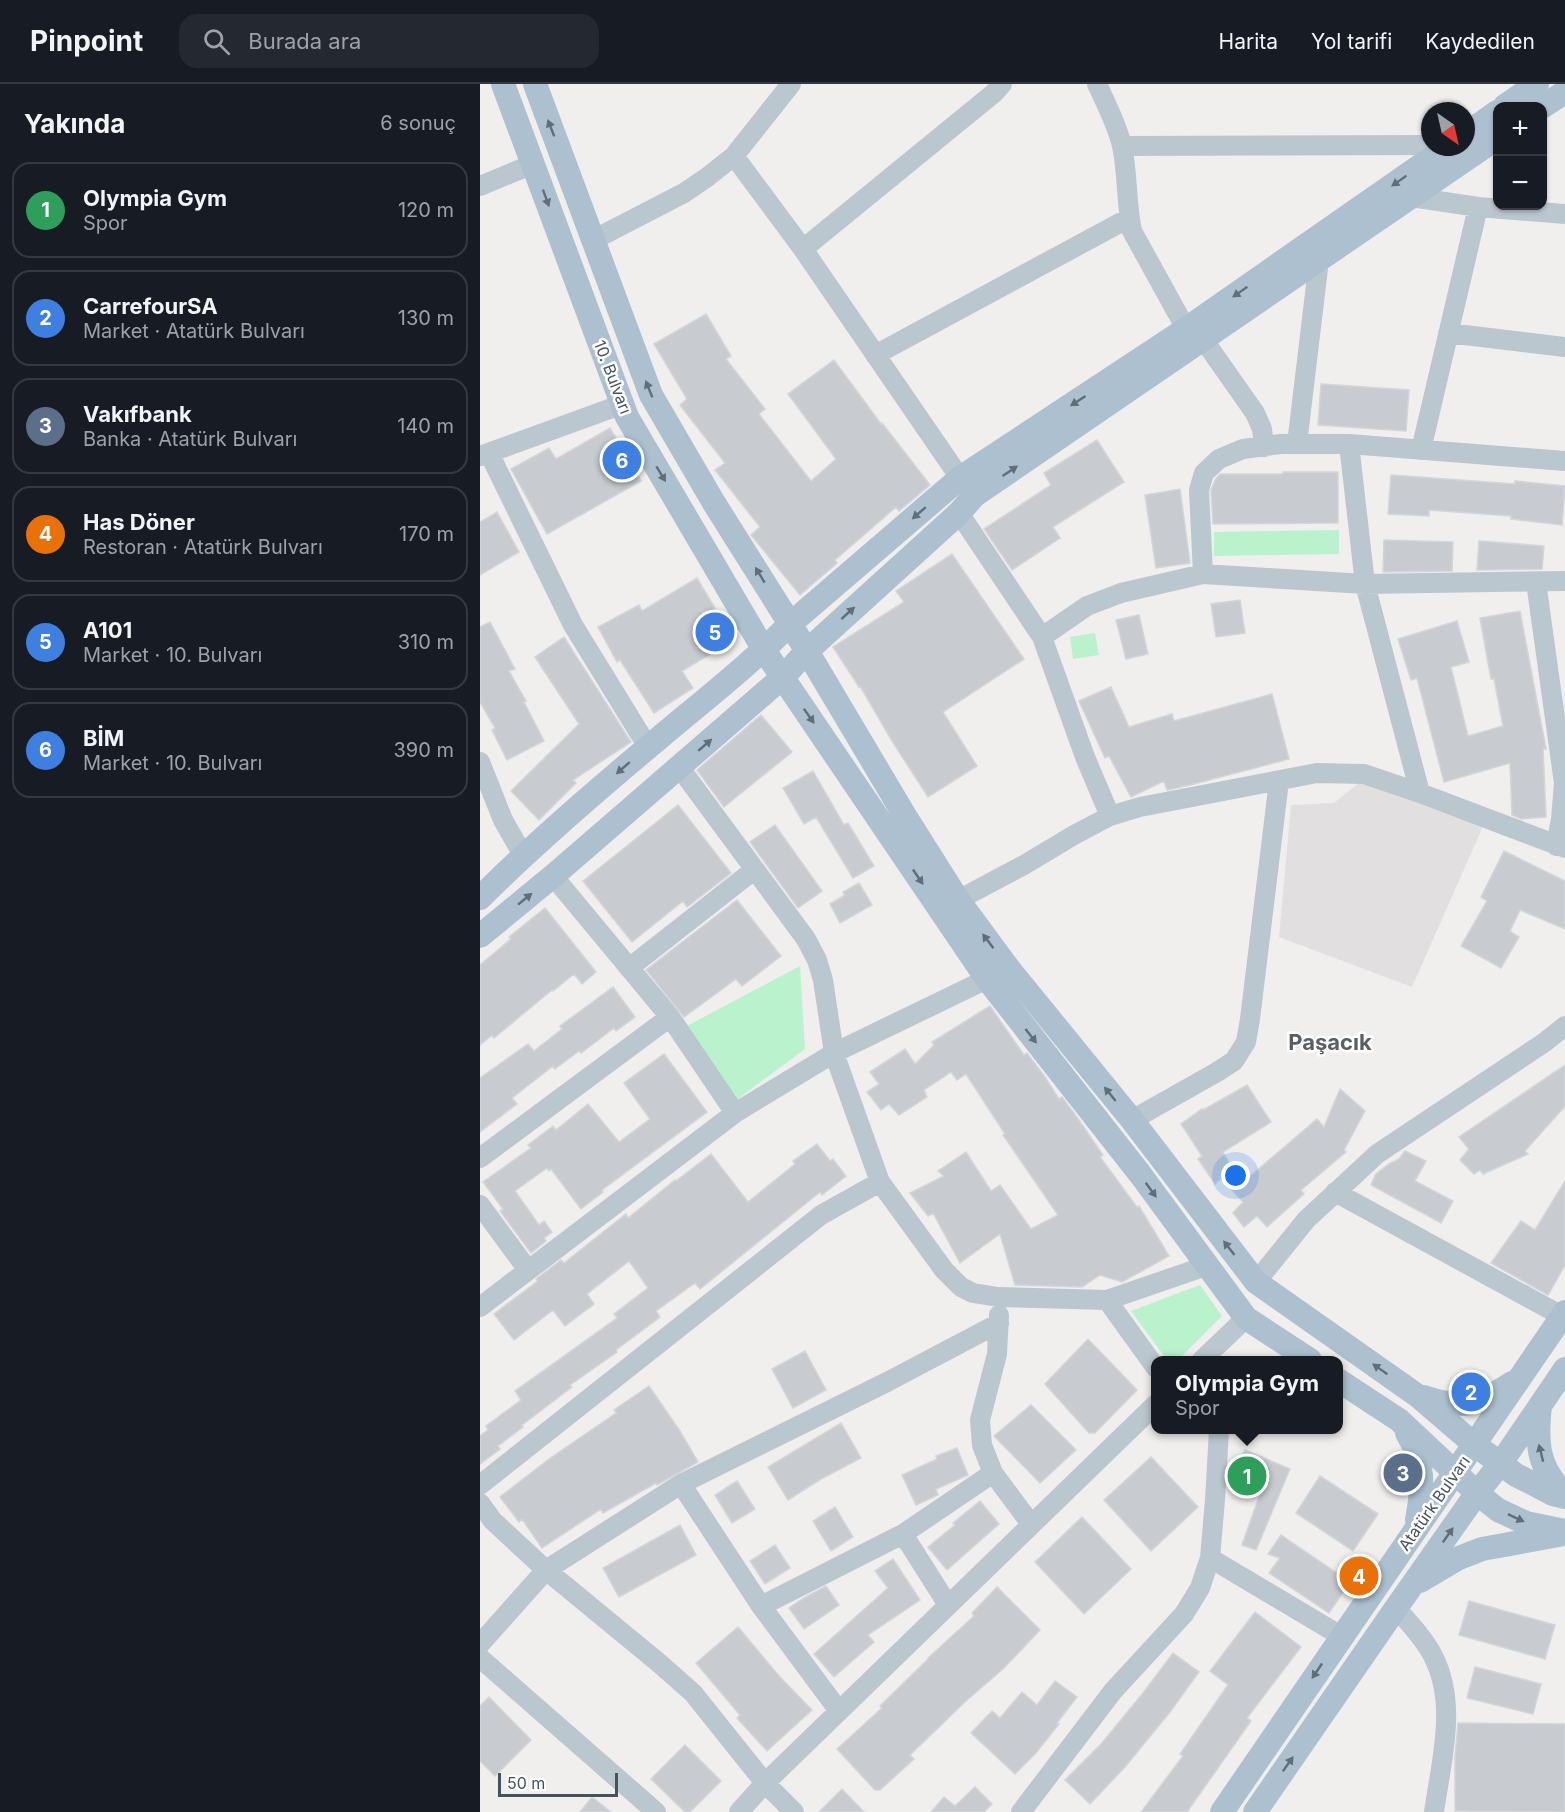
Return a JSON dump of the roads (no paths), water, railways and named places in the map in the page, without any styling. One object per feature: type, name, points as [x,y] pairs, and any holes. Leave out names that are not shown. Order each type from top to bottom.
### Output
[{"type":"main road","name":"10. Bulvarı","points":[[503,84],[627,417],[764,650],[987,979],[1140,1174],[1206,1266],[1246,1318],[1304,1356]]},
{"type":"main road","name":"10. Bulvarı","points":[[535,84],[651,395],[714,503],[958,900],[1009,969],[1132,1120],[1256,1282],[1419,1395]]},
{"type":"main road","points":[[1511,102],[1537,84]]},
{"type":"main road","points":[[1547,105],[1565,92]]},
{"type":"main road","points":[[1475,128],[1493,115]]},
{"type":"main road","points":[[1194,334],[1319,260],[1493,141]]},
{"type":"main road","points":[[480,898],[523,855],[764,650],[789,625],[968,486],[1194,334],[1435,156]]},
{"type":"main road","points":[[480,936],[680,768],[783,677],[807,651],[959,513],[968,486]]},
{"type":"main road","name":"Atatürk Bulvarı","points":[[1222,1812],[1564,1314]]},
{"type":"main road","name":"Atatürk Bulvarı","points":[[1255,1812],[1565,1369]]},
{"type":"main road","points":[[1419,1395],[1445,1404],[1464,1404],[1484,1400],[1521,1377]]},
{"type":"main road","points":[[1343,1383],[1399,1420],[1498,1510],[1526,1523],[1565,1533]]},
{"type":"main road","points":[[1419,1395],[1475,1445],[1528,1482],[1553,1494],[1565,1496]]},
{"type":"main road","points":[[1540,1405],[1537,1434],[1544,1466],[1552,1482],[1565,1496]]},
{"type":"main road","points":[[1399,1420],[1413,1443],[1421,1466],[1423,1489],[1416,1528]]},
{"type":"main road","points":[[1413,1585],[1459,1558],[1482,1549],[1565,1533]]},
{"type":"street","points":[[593,240],[684,193],[734,156],[791,84]]},
{"type":"street","points":[[803,249],[1002,84]]},
{"type":"street","points":[[1097,84],[1117,126],[1122,146],[1132,231],[1194,334],[1255,413],[1262,429],[1264,447]]},
{"type":"street","points":[[1122,146],[1421,145]]},
{"type":"street","points":[[734,156],[803,249],[968,486]]},
{"type":"street","points":[[480,186],[533,164]]},
{"type":"street","points":[[1411,197],[1478,207],[1565,213]]},
{"type":"street","points":[[1421,450],[1478,207]]},
{"type":"street","points":[[875,355],[1129,218]]},
{"type":"street","points":[[1297,444],[1319,260]]},
{"type":"street","points":[[1448,333],[1565,347]]},
{"type":"street","points":[[622,404],[485,455],[573,625],[648,747]]},
{"type":"street","points":[[1203,574],[1199,490],[1204,473],[1219,459],[1244,449],[1297,444],[1349,444],[1565,461]]},
{"type":"street","points":[[1349,444],[1365,584],[1420,793]]},
{"type":"street","points":[[959,513],[1042,637],[1085,758],[1110,816]]},
{"type":"street","points":[[1042,637],[1087,606],[1121,593],[1203,574],[1365,584],[1565,581]]},
{"type":"street","points":[[958,900],[1110,816],[1140,807],[1317,773],[1364,774],[1561,847],[1564,783],[1536,582]]},
{"type":"street","points":[[480,762],[484,786],[523,855]]},
{"type":"street","points":[[680,768],[806,939],[817,960],[823,980],[834,1053],[880,1182],[944,1270],[961,1287],[973,1293],[998,1297],[1107,1300],[1206,1266]]},
{"type":"street","points":[[1132,1120],[1234,1061],[1246,1042],[1279,781]]},
{"type":"street","points":[[629,968],[754,870]]},
{"type":"street","points":[[553,876],[670,1017],[735,1113]]},
{"type":"street","points":[[480,1307],[735,1113],[834,1053],[987,979]]},
{"type":"street","points":[[480,1158],[670,1017]]},
{"type":"street","points":[[1256,1282],[1306,1220],[1377,1154],[1545,1042],[1565,1026]]},
{"type":"street","points":[[480,1485],[821,1215],[880,1182]]},
{"type":"street","points":[[1335,1192],[1564,1314]]},
{"type":"street","points":[[480,1205],[528,1270]]},
{"type":"street","points":[[998,1297],[997,1353],[980,1420],[982,1445],[993,1473],[1031,1524]]},
{"type":"street","points":[[1107,1300],[1151,1362]]},
{"type":"street","points":[[1222,1351],[1246,1318]]},
{"type":"street","points":[[480,1644],[546,1570],[681,1484],[887,1382],[999,1323]]},
{"type":"street","points":[[739,1812],[765,1783],[1151,1408]]},
{"type":"street","points":[[1021,1812],[1113,1690],[1184,1614],[1200,1588],[1210,1558],[1218,1434]]},
{"type":"street","points":[[761,1606],[903,1534],[993,1473]]},
{"type":"street","points":[[681,1484],[761,1606],[839,1711]]},
{"type":"street","points":[[480,1503],[493,1521],[546,1570],[659,1662],[693,1693],[765,1783],[794,1812]]},
{"type":"street","points":[[903,1534],[948,1605]]},
{"type":"street","points":[[1210,1558],[1341,1636]]},
{"type":"street","points":[[1396,1608],[1418,1632],[1433,1656],[1443,1684],[1447,1722],[1434,1812]]},
{"type":"street","points":[[480,1658],[656,1812]]},
{"type":"place","name":"BİM","points":[[622,460]]},
{"type":"place","name":"A101","points":[[715,632]]},
{"type":"place","name":"CarrefourSA","points":[[1471,1392]]},
{"type":"place","name":"Vakıfbank","points":[[1403,1473]]},
{"type":"place","name":"Olympia Gym","points":[[1247,1476]]},
{"type":"place","name":"Has Döner","points":[[1359,1576]]},
{"type":"district","name":"Paşacık","points":[[1330,1042]]}]
